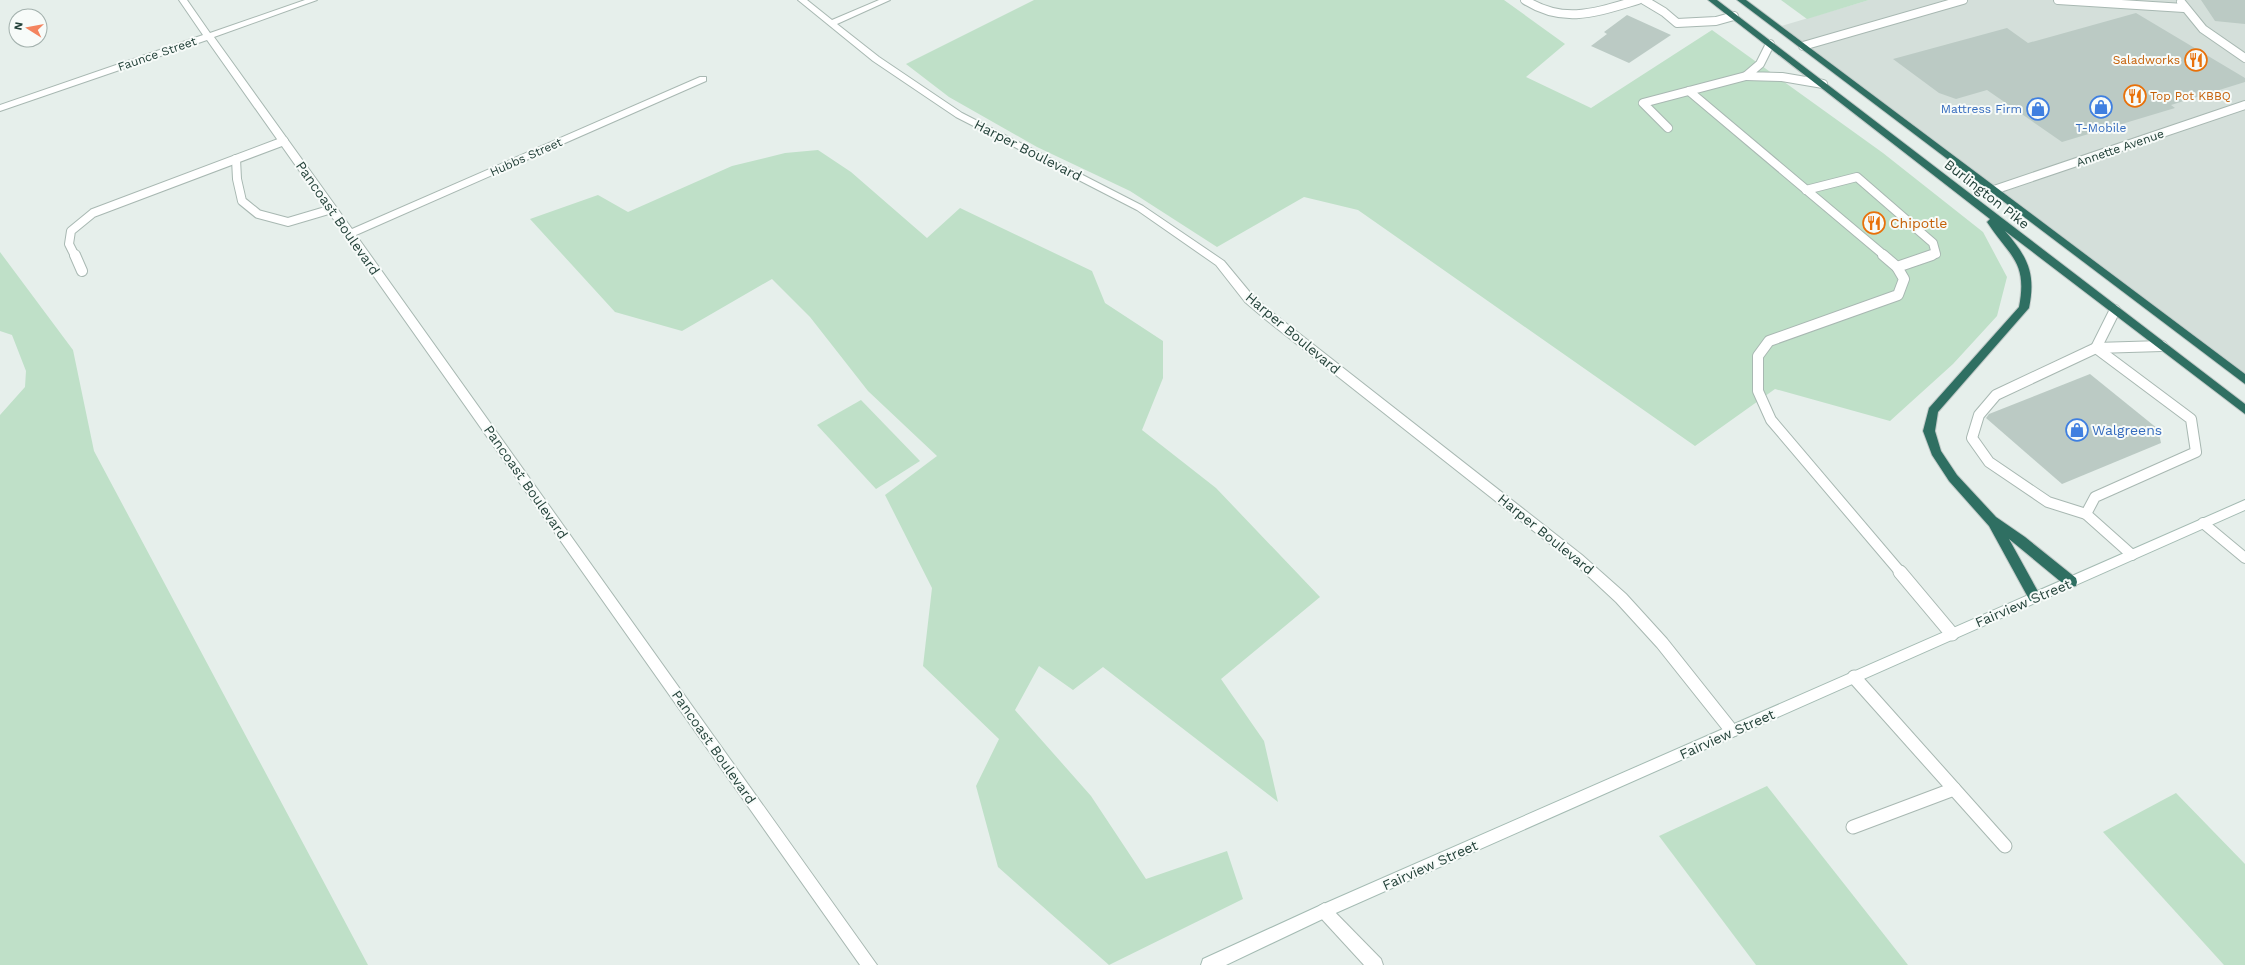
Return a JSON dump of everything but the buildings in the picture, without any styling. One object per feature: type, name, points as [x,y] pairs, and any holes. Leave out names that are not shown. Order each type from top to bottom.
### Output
[{"type":"highway","name":"Burlington Pike","points":[[1712,0],[2245,410]]},
{"type":"highway","name":"Burlington Pike","points":[[1741,0],[2245,380]]},
{"type":"highway","points":[[1969,197],[2011,244],[2024,267],[2028,288],[2024,308],[1947,393],[1933,411],[1929,431],[1936,452],[1953,478],[1992,521],[2009,547],[2035,597]]},
{"type":"highway","points":[[1992,521],[2021,541],[2071,582]]},
{"type":"street","name":"Pancoast Boulevard","points":[[183,0],[868,965]]},
{"type":"street","name":"Faunce Street","points":[[0,108],[313,0]]},
{"type":"street","name":"Harper Boulevard","points":[[802,0],[876,59],[959,115],[1140,208],[1220,263],[1249,299],[1268,316],[1578,559],[1621,598],[1662,643],[1732,731]]},
{"type":"street","points":[[832,23],[886,0]]},
{"type":"street","name":"Hubbs Street","points":[[350,234],[703,79]]},
{"type":"street","name":"Fairview Street","points":[[1209,965],[1324,911],[2245,505]]},
{"type":"street","points":[[1324,911],[1375,965]]},
{"type":"lane","points":[[1525,0],[1536,9],[1551,14],[1570,16],[1594,13],[1638,0]]},
{"type":"lane","points":[[1644,0],[1664,12],[1677,23],[1716,21],[1734,16]]},
{"type":"lane","points":[[1803,46],[1963,0]]},
{"type":"lane","points":[[2058,0],[2184,8]]},
{"type":"lane","points":[[2179,0],[2184,8],[2203,29],[2245,58]]},
{"type":"lane","points":[[1746,76],[1760,64],[1770,44]]},
{"type":"lane","points":[[1668,128],[1643,103],[1746,76],[1782,76],[1823,84]]},
{"type":"lane","points":[[1689,91],[1897,267],[1904,279],[1898,295],[1768,341],[1758,356],[1758,391],[1771,420],[1952,634]]},
{"type":"lane","name":"Annette Avenue","points":[[1994,190],[2245,106]]},
{"type":"lane","points":[[82,271],[69,244],[71,231],[93,213],[284,141]]},
{"type":"lane","points":[[236,159],[237,179],[242,201],[258,214],[288,222],[332,209]]},
{"type":"lane","points":[[1806,190],[1856,177],[1933,243],[1936,254],[1897,267]]},
{"type":"lane","points":[[2096,348],[2115,310]]},
{"type":"lane","points":[[2132,555],[2086,514],[2048,502],[1989,462],[1972,438],[1979,415],[1996,395],[2096,348],[2162,346]]},
{"type":"lane","points":[[2086,514],[2095,497],[2196,452],[2191,419],[2096,348]]},
{"type":"lane","points":[[2203,523],[2245,558]]},
{"type":"lane","points":[[1854,678],[2006,846]]},
{"type":"lane","points":[[1853,828],[1954,789]]},
{"type":"shaded area","points":[[1869,0],[2245,0],[2245,380],[1778,27]]},
{"type":"green space","points":[[1034,0],[1504,0],[1565,44],[1526,77],[1591,108],[1712,30],[1883,153],[1983,232],[2007,277],[1997,316],[1953,364],[1890,421],[1775,389],[1695,446],[1358,210],[1304,197],[1217,247],[1130,191],[1037,147],[949,97],[906,64]]},
{"type":"green space","points":[[1781,0],[1869,0],[1807,19]]},
{"type":"green space","points":[[818,150],[851,172],[927,238],[960,208],[1092,271],[1105,303],[1163,341],[1163,378],[1142,430],[1216,488],[1320,597],[1221,679],[1264,741],[1278,802],[1103,667],[1073,690],[1039,666],[1015,710],[1091,796],[1146,879],[1227,851],[1243,899],[1109,965],[998,867],[976,786],[999,739],[923,666],[932,588],[885,495],[937,456],[868,391],[810,317],[772,279],[682,331],[615,312],[530,219],[598,195],[628,212],[732,166],[785,153]]},
{"type":"green space","points":[[0,252],[73,350],[94,451],[368,965],[0,965],[0,415],[25,387],[26,371],[12,335],[0,331]]},
{"type":"green space","points":[[861,400],[920,461],[876,489],[817,425]]},
{"type":"green space","points":[[1767,786],[1908,965],[1756,965],[1659,836]]},
{"type":"green space","points":[[2176,793],[2245,864],[2245,965],[2224,965],[2103,832]]},
{"type":"place","name":"Saladworks","points":[[2196,60]]},
{"type":"place","name":"Top Pot KBBQ","points":[[2135,96]]},
{"type":"place","name":"T-Mobile","points":[[2101,107]]},
{"type":"place","name":"Mattress Firm","points":[[2038,109]]},
{"type":"place","name":"Chipotle","points":[[1874,223]]},
{"type":"place","name":"Walgreens","points":[[2077,430]]}]
